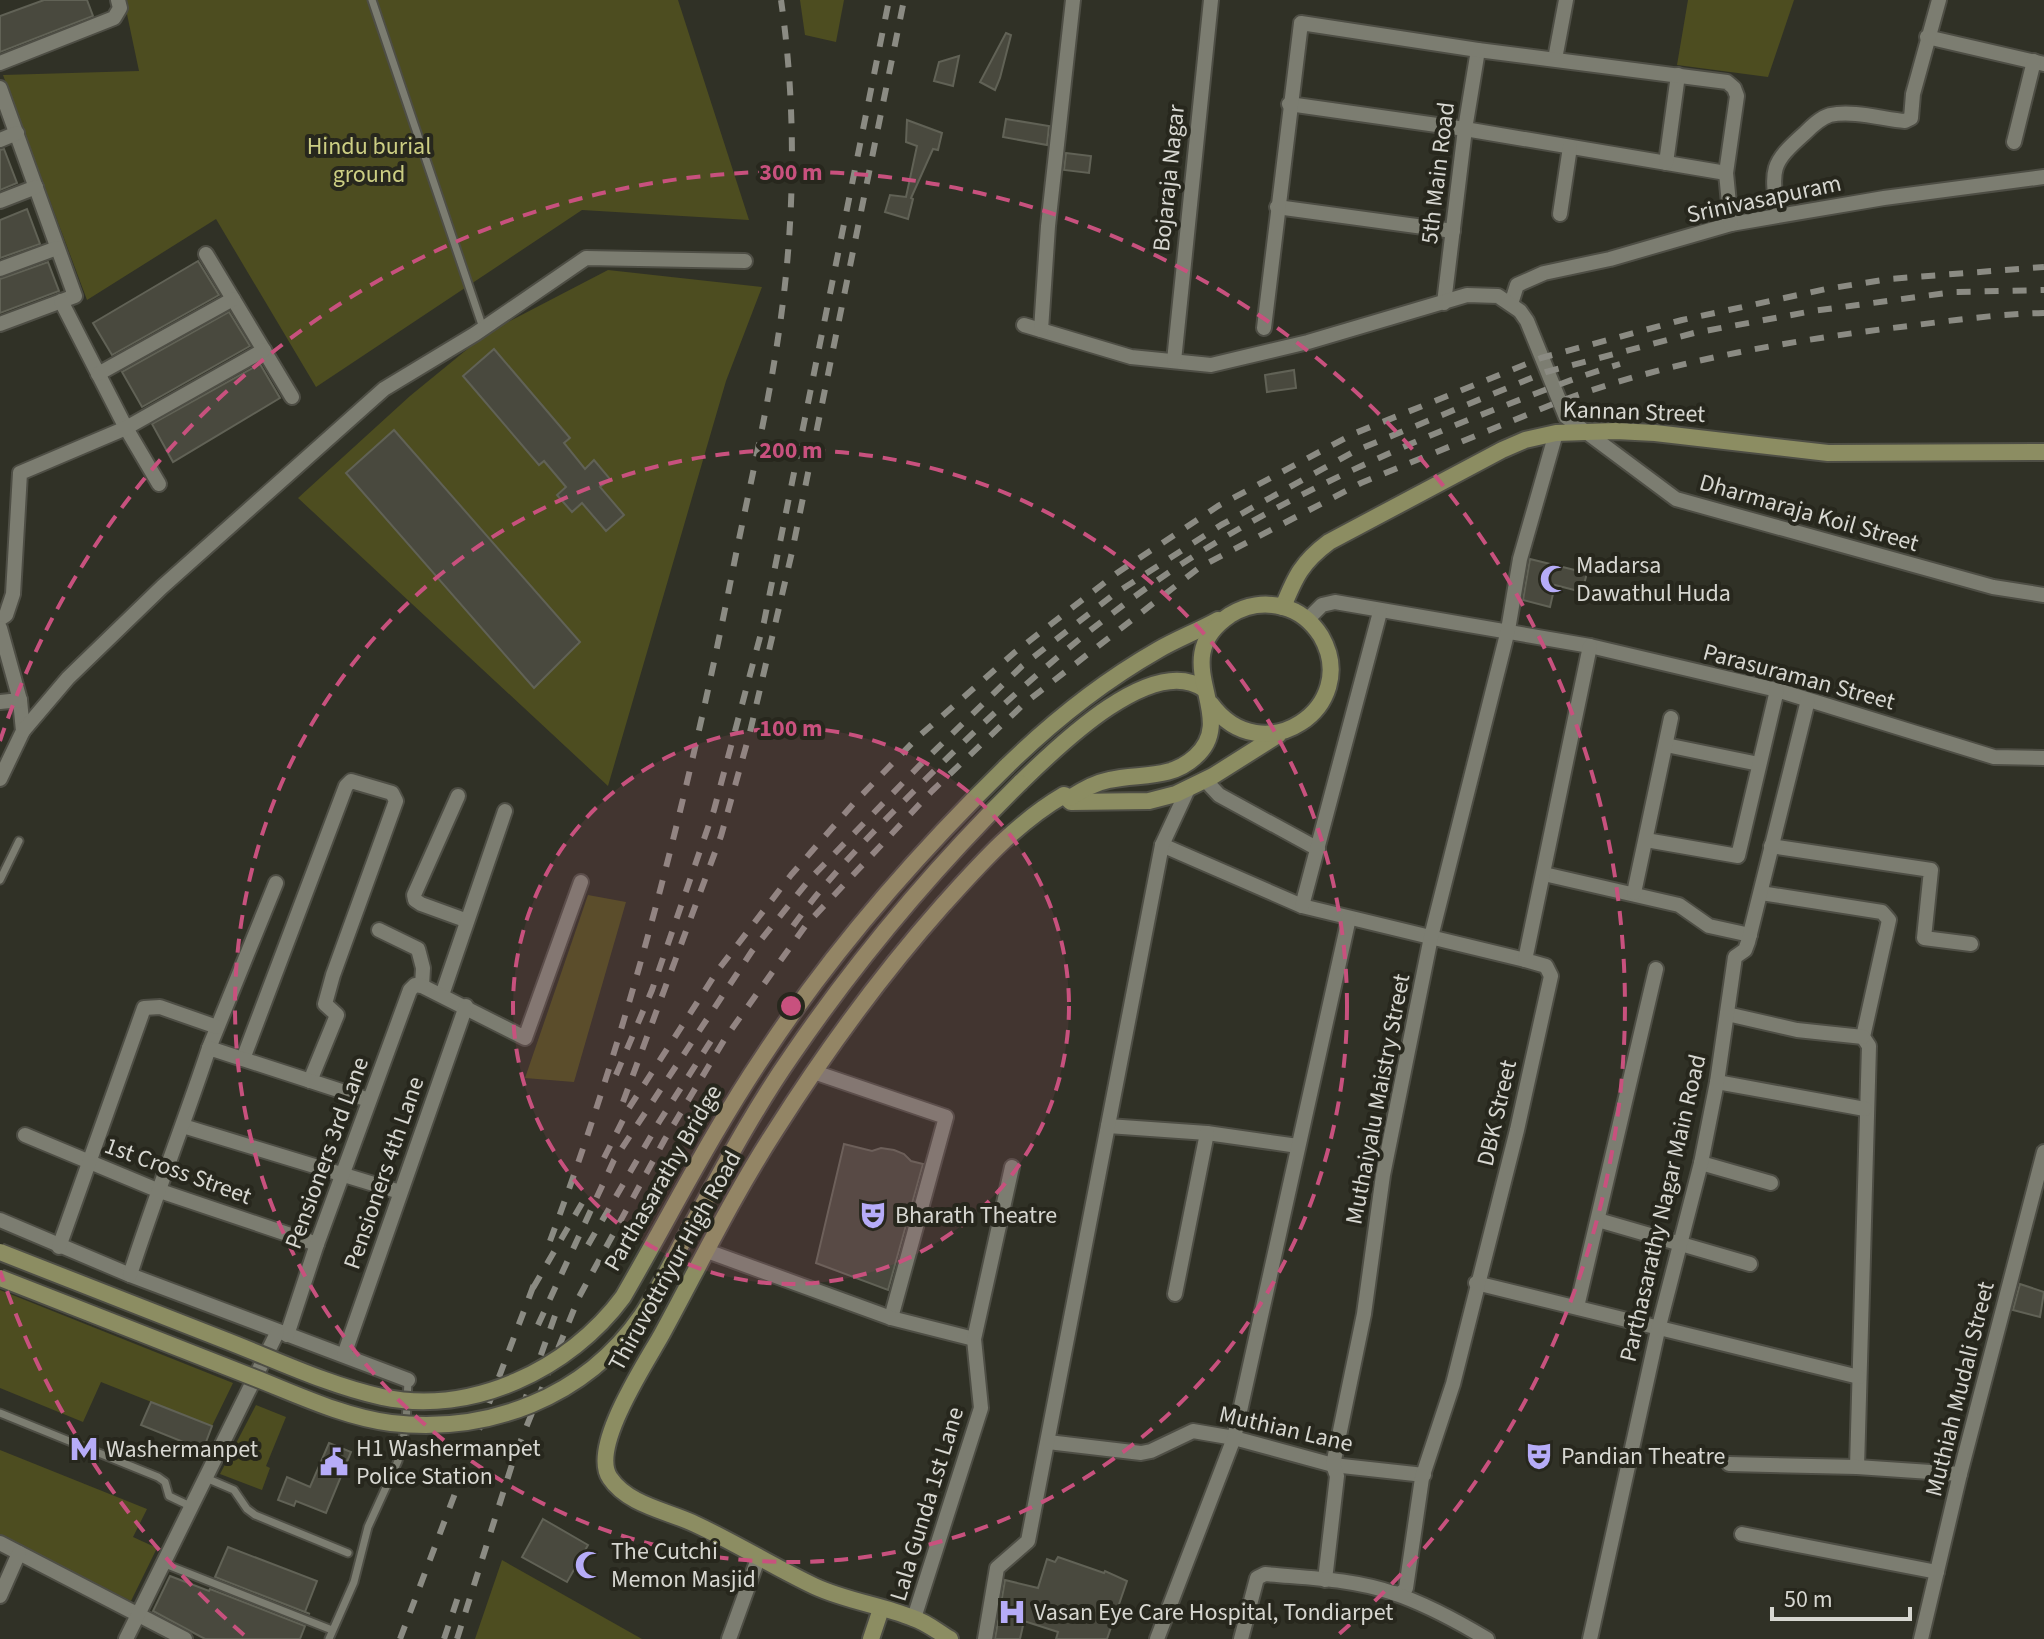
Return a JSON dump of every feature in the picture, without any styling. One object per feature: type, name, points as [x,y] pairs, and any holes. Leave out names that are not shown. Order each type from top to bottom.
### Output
[{"type":"main road","name":"Kannan Street","points":[[1283,607],[1299,570],[1329,542],[1502,450],[1525,440],[1556,433],[1581,431],[1709,438],[1828,453],[2044,452]]},
{"type":"main road","points":[[1064,795],[1071,802],[1149,801],[1188,789],[1301,724],[1314,712],[1329,681],[1330,664],[1326,648],[1314,626],[1283,607],[1253,606],[1229,616],[1217,627],[1204,648],[1201,673],[1207,697],[1228,724],[1244,731],[1269,735],[1286,731]]},
{"type":"main road","name":"Parthasarathy Bridge","points":[[0,1252],[320,1377],[384,1397],[421,1401],[455,1399],[485,1392],[536,1372],[588,1337],[609,1315],[630,1284],[736,1097],[791,1015],[846,943],[912,866],[1007,766],[1047,729],[1111,679],[1162,648],[1229,616]]},
{"type":"main road","name":"Parthasarathy Bridge","points":[[0,1278],[318,1402],[378,1421],[428,1425],[471,1422],[494,1418],[549,1397],[596,1366],[641,1316],[790,1057],[854,969],[951,856],[1020,783],[1088,721],[1125,697],[1177,681],[1189,682],[1207,697]]},
{"type":"main road","name":"Thiruvottriyur High Road","points":[[950,1639],[914,1618],[815,1587],[695,1524],[634,1498],[612,1481],[605,1465],[606,1448],[617,1420],[760,1154],[814,1072],[908,946],[988,854],[1033,816],[1064,795],[1070,798],[1107,780],[1155,775],[1184,766],[1201,752],[1212,724],[1207,697]]},
{"type":"main road","points":[[871,1639],[881,1609]]},
{"type":"street","points":[[0,63],[114,18],[120,8],[118,0]]},
{"type":"street","points":[[1041,330],[1048,226],[1073,0]]},
{"type":"street","name":"Bojaraja Nagar","points":[[1174,361],[1211,0]]},
{"type":"street","points":[[1555,59],[1566,0]]},
{"type":"street","points":[[1778,215],[1773,179],[1777,163],[1786,149],[1817,121],[1831,115],[1905,121],[1911,118],[1913,94],[1939,0]]},
{"type":"street","points":[[1264,328],[1301,23],[1478,50],[1727,82],[1737,96],[1726,173],[1731,224]]},
{"type":"street","points":[[1927,37],[2039,62],[2014,142]]},
{"type":"street","name":"5th Main Road","points":[[1444,303],[1478,50]]},
{"type":"street","points":[[1666,163],[1678,75]]},
{"type":"street","points":[[0,88],[57,248],[68,299],[98,374],[159,484]]},
{"type":"street","points":[[1289,104],[1465,129],[1726,173]]},
{"type":"street","points":[[0,140],[17,133]]},
{"type":"street","points":[[1560,214],[1570,147]]},
{"type":"street","name":"Srinivasapuram","points":[[1511,304],[1517,285],[1544,273],[1610,259],[1731,224],[2044,177]]},
{"type":"street","points":[[0,201],[36,187]]},
{"type":"street","points":[[1277,207],[1453,231]]},
{"type":"street","points":[[0,269],[57,248]]},
{"type":"street","points":[[206,254],[292,397]]},
{"type":"street","points":[[0,779],[23,731],[68,678],[162,587],[384,389],[483,328],[586,258],[745,261]]},
{"type":"street","points":[[1024,325],[1131,357],[1211,365],[1308,342],[1475,294],[1498,296],[1511,304]]},
{"type":"street","points":[[0,324],[68,299]]},
{"type":"street","points":[[98,374],[233,299]]},
{"type":"street","name":"Dharmaraja Koil Street","points":[[1511,304],[1520,311],[1530,327],[1560,409],[1581,431],[1676,499],[1993,587],[2044,595]]},
{"type":"street","points":[[0,619],[6,615],[13,594],[20,473],[126,428],[264,350]]},
{"type":"street","name":"Muthaiyalu Maistry Street","points":[[1325,1580],[1337,1476],[1333,1465],[1364,1314],[1383,1175],[1431,937],[1508,630],[1520,559],[1556,433]]},
{"type":"street","name":"Parasuraman Street","points":[[1307,620],[1327,602],[1508,630],[1777,690],[1994,757],[2044,758]]},
{"type":"street","points":[[1302,906],[1380,612]]},
{"type":"street","points":[[0,628],[20,700],[23,731]]},
{"type":"street","points":[[1162,845],[1302,906],[1525,960],[1590,646]]},
{"type":"street","points":[[1646,840],[1738,856],[1777,690]]},
{"type":"street","points":[[0,702],[20,700]]},
{"type":"street","name":"Parthasarathy Nagar Main Road","points":[[1590,1639],[1658,1330],[1701,1163],[1717,1082],[1735,957],[1745,950],[1750,935],[1808,700]]},
{"type":"street","points":[[1634,893],[1671,718]]},
{"type":"street","points":[[1666,745],[1759,764]]},
{"type":"street","points":[[1205,780],[1219,795],[1318,849]]},
{"type":"street","points":[[243,1059],[346,786],[351,781],[358,781],[392,793],[396,801],[333,975],[325,1004],[337,1015],[310,1081]]},
{"type":"street","points":[[985,1639],[997,1568],[1028,1541],[1162,845],[1188,789]]},
{"type":"street","points":[[458,796],[414,895],[421,904],[465,920]]},
{"type":"street","points":[[442,995],[465,920],[505,811]]},
{"type":"street","points":[[1771,846],[1931,870],[1924,938],[1971,944]]},
{"type":"street","points":[[1544,874],[1679,905],[1709,926],[1750,935]]},
{"type":"street","points":[[379,930],[418,949],[423,968],[417,986],[466,1006],[525,1038],[581,882]]},
{"type":"street","points":[[130,1275],[157,1190],[183,1126],[209,1048],[276,883]]},
{"type":"street","points":[[1761,893],[1882,912],[1888,916],[1863,1037]]},
{"type":"street","points":[[1157,1639],[1234,1438],[1349,918]]},
{"type":"street","name":"DBK Street","points":[[1393,1593],[1401,1594],[1406,1588],[1424,1475],[1453,1384],[1517,1130],[1551,976],[1546,966],[1525,960]]},
{"type":"street","points":[[1577,1307],[1656,969]]},
{"type":"street","name":"Pensioners 3rd Lane","points":[[126,1639],[282,1334],[369,1100],[417,986]]},
{"type":"street","name":"Pensioners 4th Lane","points":[[344,1355],[466,1006]]},
{"type":"street","points":[[59,1247],[144,1008],[160,1007],[217,1027]]},
{"type":"street","points":[[1727,1014],[1797,1030],[1863,1037],[1869,1043],[1857,1467]]},
{"type":"street","points":[[209,1048],[369,1100]]},
{"type":"street","points":[[814,1072],[946,1117],[891,1318]]},
{"type":"street","points":[[1717,1082],[1865,1109]]},
{"type":"street","points":[[183,1126],[400,1192]]},
{"type":"street","points":[[1108,1126],[1207,1133],[1298,1146]]},
{"type":"street","points":[[1175,1294],[1207,1133]]},
{"type":"street","name":"1st Cross Street","points":[[25,1135],[157,1190],[317,1244]]},
{"type":"street","name":"Muthiah Mudali Street","points":[[1921,1639],[1960,1474],[2044,1152]]},
{"type":"street","points":[[1701,1163],[1771,1183]]},
{"type":"street","name":"Lala Gunda 1st Lane","points":[[914,1618],[981,1408],[974,1339],[1012,1167]]},
{"type":"street","points":[[0,1220],[130,1275],[408,1380]]},
{"type":"street","points":[[1598,1220],[1750,1264]]},
{"type":"street","points":[[707,1251],[891,1318],[974,1339]]},
{"type":"street","points":[[1476,1283],[1859,1377]]},
{"type":"street","name":"Muthian Lane","points":[[1048,1442],[1141,1453],[1193,1431],[1234,1438],[1333,1465],[1424,1475]]},
{"type":"street","points":[[1729,1464],[1857,1467],[1960,1474]]},
{"type":"street","points":[[1742,1534],[1937,1572]]},
{"type":"street","points":[[0,1543],[139,1614],[162,1633],[185,1639]]},
{"type":"street","points":[[0,1596],[19,1553]]},
{"type":"street","points":[[729,1639],[758,1559]]},
{"type":"street","points":[[1241,1639],[1260,1574],[1365,1585],[1393,1593],[1455,1620],[1487,1639]]},
{"type":"lane","points":[[372,0],[483,328]]},
{"type":"lane","points":[[0,880],[19,841]]},
{"type":"lane","points":[[329,1639],[354,1582],[368,1527],[398,1461],[406,1425],[408,1380]]},
{"type":"lane","points":[[0,1413],[158,1477],[165,1482],[169,1496],[192,1507]]},
{"type":"lane","points":[[206,1478],[234,1490],[255,1515],[348,1553]]},
{"type":"lane","points":[[165,1564],[332,1630]]},
{"type":"green space","name":"Hindu burial ground","points":[[124,0],[678,0],[749,220],[582,210],[316,387],[216,219],[87,300],[3,75],[139,71]]},
{"type":"green space","points":[[800,0],[844,0],[836,42],[805,35]]},
{"type":"green space","points":[[1688,0],[1794,0],[1768,77],[1677,65]]},
{"type":"green space","points":[[608,270],[762,287],[726,381],[608,786],[298,498],[410,396],[487,333]]},
{"type":"green space","points":[[588,895],[626,902],[574,1082],[525,1078]]},
{"type":"green space","points":[[0,1290],[233,1383],[212,1426],[101,1382],[83,1422],[0,1388]]},
{"type":"green space","points":[[256,1405],[286,1417],[266,1466],[270,1468],[262,1490],[220,1474]]},
{"type":"green space","points":[[0,1450],[147,1509],[133,1537],[157,1548],[131,1601],[0,1535]]},
{"type":"green space","points":[[502,1560],[642,1639],[475,1639]]},
{"type":"building","points":[[44,0],[87,0],[93,16],[0,52],[0,16]]},
{"type":"building","points":[[1006,33],[1011,35],[995,90],[980,82]]},
{"type":"building","points":[[959,56],[953,86],[934,81],[939,62]]},
{"type":"building","points":[[1006,119],[1049,126],[1047,145],[1003,137]]},
{"type":"building","points":[[907,120],[942,133],[938,150],[933,149],[911,198],[908,219],[885,212],[890,195],[906,197],[917,146],[906,142]]},
{"type":"building","points":[[4,149],[17,183],[0,190],[0,150]]},
{"type":"building","points":[[1066,153],[1091,156],[1089,173],[1064,170]]},
{"type":"building","points":[[27,209],[40,244],[0,258],[0,220]]},
{"type":"building","points":[[198,261],[219,295],[112,355],[93,323]]},
{"type":"building","points":[[48,262],[59,291],[0,313],[0,279]]},
{"type":"building","points":[[229,312],[250,346],[142,407],[122,372]]},
{"type":"building","points":[[494,349],[570,438],[564,443],[585,469],[594,460],[610,479],[600,487],[624,515],[606,531],[582,503],[572,512],[557,495],[566,487],[544,461],[539,465],[463,376]]},
{"type":"building","points":[[260,364],[280,398],[173,462],[152,424]]},
{"type":"building","points":[[1294,370],[1296,388],[1267,392],[1265,375]]},
{"type":"building","points":[[394,430],[580,642],[534,688],[346,473]]},
{"type":"building","name":"Madarsa Dawathul Huda","points":[[1530,559],[1587,573],[1582,592],[1555,585],[1550,607],[1523,600]]},
{"type":"building","name":"Bharath Theatre","points":[[844,1144],[872,1151],[881,1148],[894,1150],[911,1161],[923,1164],[888,1290],[816,1263]]},
{"type":"building","points":[[2020,1284],[2044,1292],[2040,1317],[2013,1310]]},
{"type":"building","points":[[151,1402],[212,1426],[203,1450],[141,1425]]},
{"type":"building","points":[[329,1443],[351,1452],[326,1513],[296,1501],[294,1506],[278,1500],[287,1477],[310,1487]]},
{"type":"building","points":[[543,1519],[588,1545],[567,1582],[522,1557]]},
{"type":"building","points":[[228,1547],[317,1581],[305,1612],[310,1614],[215,1577]]},
{"type":"building","points":[[1058,1557],[1127,1581],[1107,1639],[1056,1639],[1058,1632],[1024,1621],[1020,1639],[995,1639],[1005,1580],[1038,1588],[1047,1559],[1055,1562]]},
{"type":"building","points":[[170,1576],[305,1626],[300,1639],[205,1639],[153,1611]]},
{"type":"railway","points":[[550,1241],[607,1075],[678,821],[717,650],[769,394],[784,296],[791,212],[792,126],[781,0]]},
{"type":"railway","points":[[616,1075],[652,990],[714,810],[764,622],[889,0]]},
{"type":"railway","points":[[623,1102],[721,836],[750,732],[792,552],[904,0]]},
{"type":"railway","points":[[604,1158],[629,1108],[718,970],[791,875],[854,803],[917,738],[1015,652],[1117,573],[1218,506],[1353,434],[1541,358],[1682,320],[1826,289],[1889,279],[2044,267]]},
{"type":"railway","points":[[538,1325],[614,1160],[752,951],[809,880],[921,764],[1022,666],[1113,595],[1221,525],[1355,451],[1546,372],[1694,333],[1813,311],[1954,292],[2044,290]]},
{"type":"railway","points":[[457,1639],[515,1455],[579,1297],[665,1139],[726,1037],[806,925],[932,791],[1025,703],[1200,567],[1361,483],[1558,402],[1638,376],[1765,347],[1949,321],[2044,313]]},
{"type":"railway","points":[[793,926],[855,851],[970,736],[1070,647],[1163,576],[1249,523],[1339,476],[1478,416],[1620,364]]},
{"type":"railway","points":[[588,1245],[659,1122],[716,1033]]},
{"type":"railway","points":[[533,1288],[589,1191]]},
{"type":"railway","points":[[400,1639],[536,1279]]},
{"type":"railway","points":[[522,1408],[557,1310]]},
{"type":"railway","points":[[444,1639],[459,1594]]},
{"type":"place","name":"Madarsa Dawathul Huda","points":[[1554,579]]},
{"type":"place","name":"Bharath Theatre","points":[[873,1215]]},
{"type":"place","name":"Washermanpet","points":[[84,1449]]},
{"type":"place","name":"Pandian Theatre","points":[[1539,1456]]},
{"type":"place","name":"H1 Washermanpet Police Station","points":[[334,1462]]},
{"type":"place","name":"The Cutchi Memon Masjid","points":[[589,1565]]},
{"type":"place","name":"Vasan Eye Care Hospital, Tondiarpet","points":[[1012,1612]]}]
